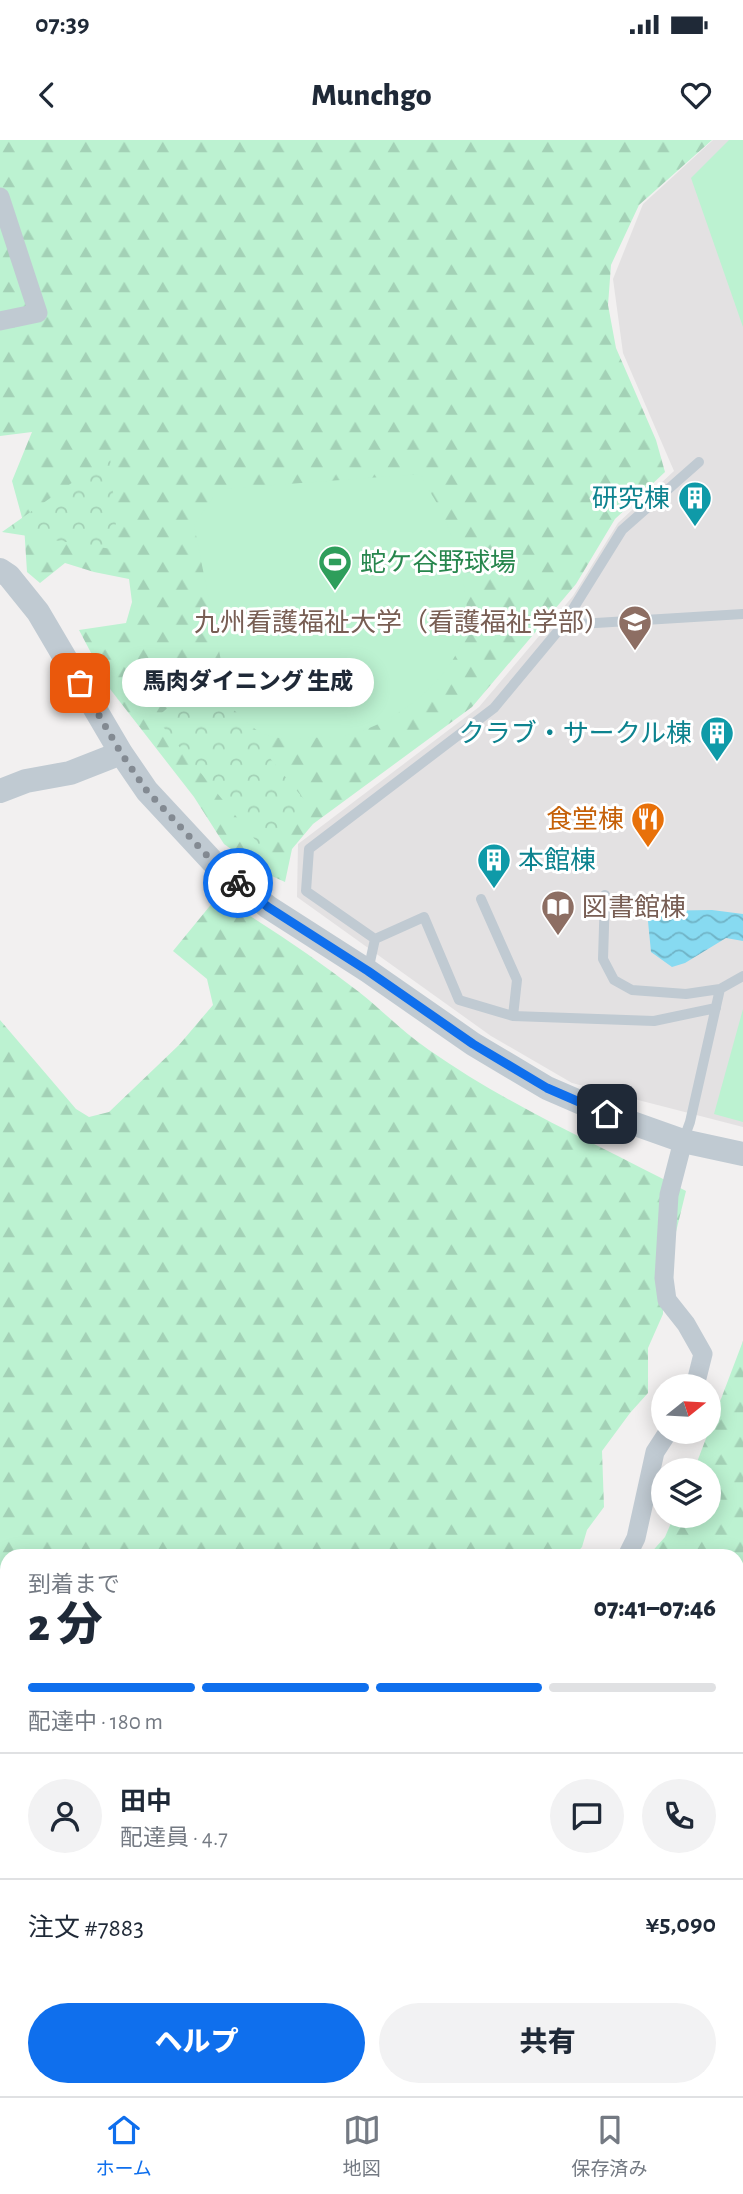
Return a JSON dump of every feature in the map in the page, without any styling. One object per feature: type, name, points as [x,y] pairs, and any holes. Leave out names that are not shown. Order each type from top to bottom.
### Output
[{"type":"street","points":[[0,197],[38,313],[0,321]]},
{"type":"street","points":[[0,570],[9,576],[38,612],[121,753],[147,791],[213,862],[268,907],[368,971],[473,1044],[547,1088],[607,1114],[684,1140],[743,1154]]},
{"type":"street","points":[[0,791],[26,781],[70,773],[121,753]]},
{"type":"street","points":[[684,1140],[669,1195],[664,1278],[667,1300],[686,1324],[703,1354],[698,1374]]},
{"type":"street","points":[[630,1549],[636,1538],[655,1452],[660,1444]]},
{"type":"lane","points":[[375,940],[306,891],[309,849],[494,708],[563,625],[622,530],[699,462]]},
{"type":"lane","points":[[563,625],[743,614]]},
{"type":"lane","points":[[605,895],[603,959],[614,980],[632,990],[687,994],[720,989],[743,976]]},
{"type":"lane","points":[[481,899],[517,980],[513,1016]]},
{"type":"lane","points":[[375,940],[424,917],[459,1000],[513,1016],[654,1021],[716,1009]]},
{"type":"lane","points":[[368,971],[375,940]]},
{"type":"lane","points":[[684,1140],[720,989]]},
{"type":"shaded area","name":"九州看護福祉大学（看護福祉学部）","points":[[713,140],[743,140],[743,1127],[572,1083],[491,1036],[297,897],[298,844],[479,707],[573,596],[618,523],[674,471],[623,353],[613,279],[643,204]]},
{"type":"green space","points":[[0,140],[712,140],[639,205],[611,265],[608,305],[616,348],[656,440],[665,472],[615,519],[576,584],[472,707],[313,824],[292,849],[285,882],[263,872],[224,844],[194,797],[110,689],[79,630],[126,623],[132,602],[129,579],[65,563],[40,583],[27,572],[24,525],[12,481],[32,432],[0,436]]},
{"type":"green space","points":[[729,140],[743,140],[743,327],[691,178]]},
{"type":"green space","points":[[110,456],[118,550],[2,532]]},
{"type":"green space","name":"蛇ケ谷野球場","points":[[421,474],[449,531],[465,589],[467,614],[464,635],[455,655],[426,692],[407,707],[367,729],[336,737],[289,738],[273,737],[255,729],[230,706],[194,525],[219,489]]},
{"type":"green space","points":[[203,677],[307,803],[261,847],[156,718]]},
{"type":"green space","points":[[218,896],[325,966],[420,1043],[459,1070],[523,1107],[686,1191],[663,1285],[663,1314],[648,1348],[648,1393],[602,1451],[604,1507],[587,1530],[580,1549],[0,1549],[0,1020],[76,1109],[89,1117],[109,1112],[179,1045],[213,1005],[207,979],[173,951]]},
{"type":"green space","points":[[743,1009],[743,1122],[714,1114]]},
{"type":"green space","points":[[743,1341],[743,1549],[654,1549],[669,1528],[721,1528],[721,1458],[699,1458],[704,1444],[721,1444],[721,1399]]},
{"type":"water","points":[[712,910],[743,914],[743,941],[726,938],[685,963],[672,967],[651,952],[647,911]]},
{"type":"way so far","points":[[80,683],[147,791],[213,862],[238,883]]},
{"type":"place","name":"研究棟","points":[[695,528]]},
{"type":"place","name":"蛇ケ谷野球場","points":[[335,592]]},
{"type":"place","name":"九州看護福祉大学（看護福祉学部）","points":[[635,652]]},
{"type":"place","name":"馬肉ダイニング 生成","points":[[80,683]]},
{"type":"place","name":"クラブ・サークル棟","points":[[717,763]]},
{"type":"place","name":"食堂棟","points":[[648,849]]},
{"type":"place","name":"本館棟","points":[[494,890]]},
{"type":"place","name":"図書館棟","points":[[558,937]]},
{"type":"route","points":[[238,883],[268,907],[368,971],[473,1044],[547,1088],[607,1114]]}]
